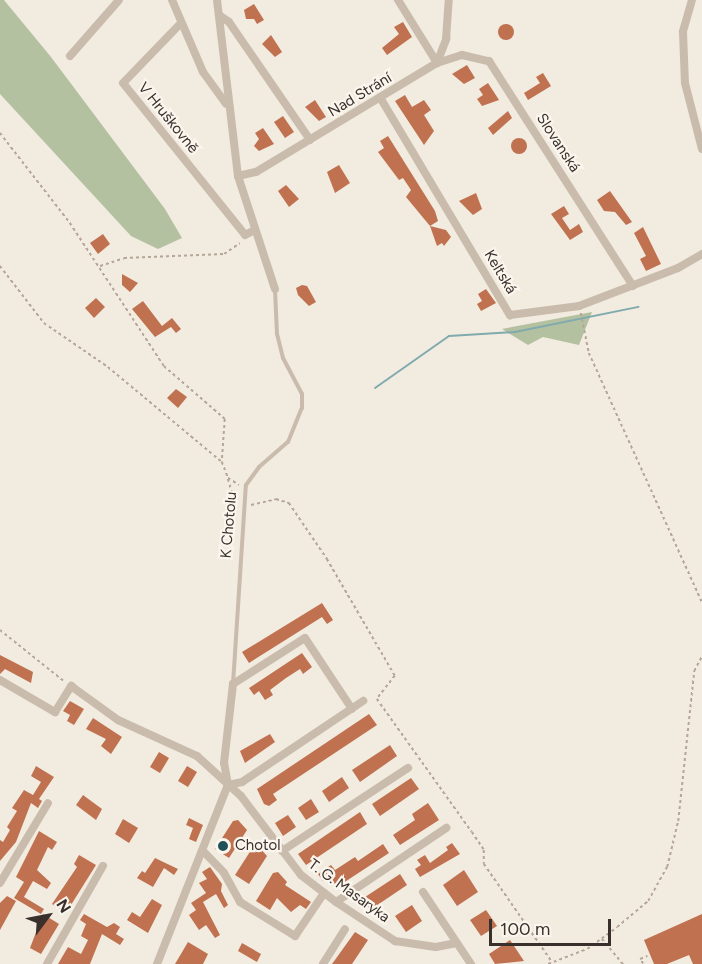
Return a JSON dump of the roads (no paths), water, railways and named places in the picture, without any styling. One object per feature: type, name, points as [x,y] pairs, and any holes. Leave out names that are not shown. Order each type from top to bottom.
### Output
[{"type":"street","points":[[70,56],[119,0]]},
{"type":"street","points":[[172,0],[203,72],[227,105]]},
{"type":"street","name":"K Chotolu","points":[[217,0],[227,105],[249,233],[275,289]]},
{"type":"street","points":[[398,0],[437,63]]},
{"type":"street","points":[[437,63],[446,39],[449,0]]},
{"type":"street","points":[[692,0],[683,32],[685,82],[702,149]]},
{"type":"street","points":[[219,15],[229,22],[310,140]]},
{"type":"street","name":"V Hruškovně","points":[[182,22],[123,83],[249,233]]},
{"type":"street","name":"Slovanská","points":[[437,63],[462,55],[489,61],[633,286]]},
{"type":"street","name":"Nad Strání","points":[[238,176],[256,172],[381,99],[437,63]]},
{"type":"street","name":"Keltská","points":[[381,99],[510,315],[579,306],[633,286],[702,254]]},
{"type":"street","points":[[233,684],[305,638],[352,709]]},
{"type":"street","name":"T. G. Masaryka","points":[[0,680],[55,712],[70,686],[118,720],[197,756],[241,796],[301,875],[336,902],[395,941],[436,947],[457,943]]},
{"type":"street","name":"K Chotolu","points":[[157,964],[228,785],[224,763],[233,684]]},
{"type":"street","points":[[228,785],[242,782],[363,701]]},
{"type":"street","points":[[282,851],[408,768]]},
{"type":"street","points":[[0,883],[48,803]]},
{"type":"street","points":[[336,902],[446,828]]},
{"type":"street","points":[[203,851],[224,873],[240,902],[295,936],[324,893]]},
{"type":"street","points":[[47,964],[103,866]]},
{"type":"street","points":[[423,892],[471,964]]},
{"type":"street","points":[[323,964],[345,929]]},
{"type":"lane","name":"K Chotolu","points":[[233,684],[241,521],[246,485],[259,466],[288,441],[302,408],[302,394],[283,358],[277,334],[275,289]]},
{"type":"waterway","points":[[375,388],[449,336],[515,332],[638,307]]},
{"type":"place","name":"Chotol","points":[[223,846]]}]
